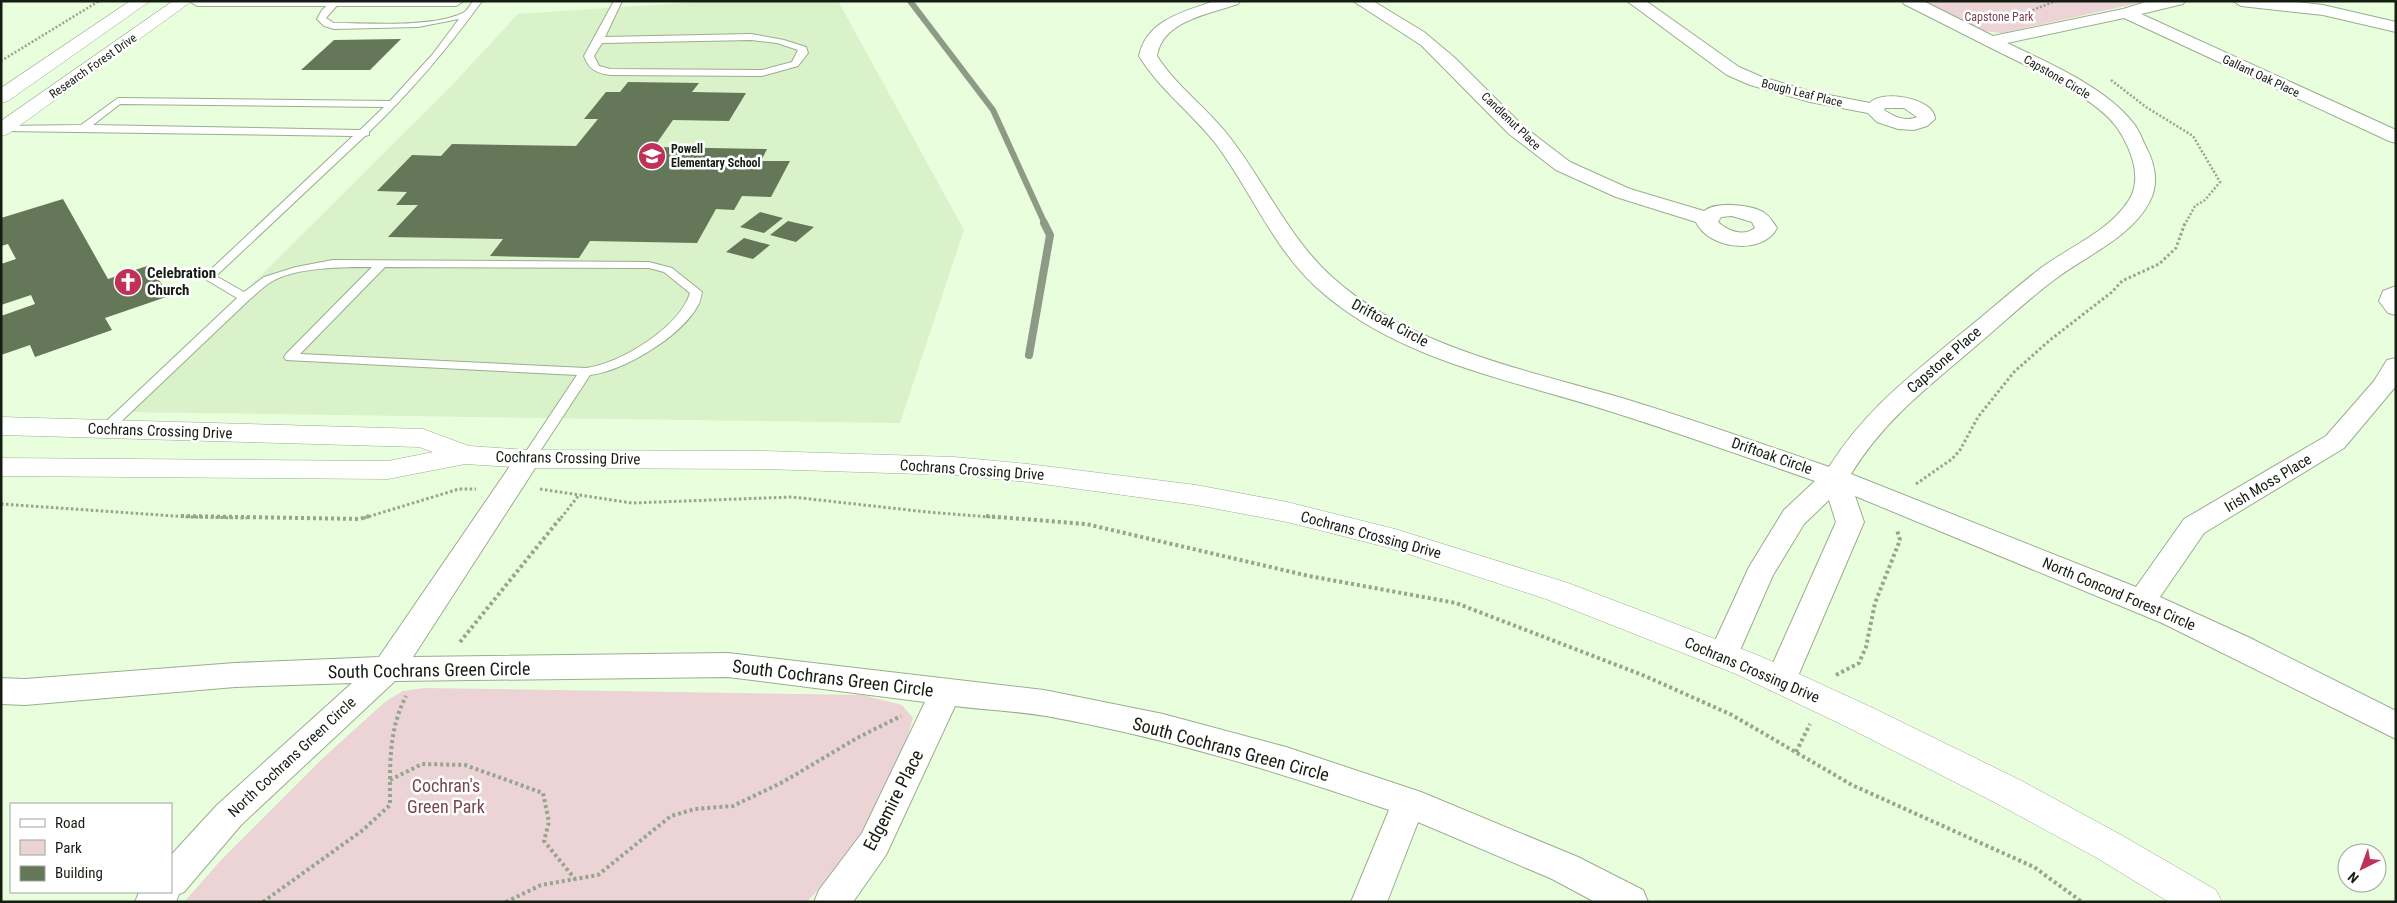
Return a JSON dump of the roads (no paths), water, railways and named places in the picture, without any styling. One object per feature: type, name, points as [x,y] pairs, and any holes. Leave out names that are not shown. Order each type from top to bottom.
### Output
[{"type":"street","name":"Research Forest Drive","points":[[1,97],[142,1]]},
{"type":"street","name":"Research Forest Drive","points":[[3,129],[184,1]]},
{"type":"street","points":[[197,1],[335,3],[456,1]]},
{"type":"street","name":"Driftoak Circle","points":[[1232,1],[1191,15],[1160,31],[1152,39],[1148,56],[1156,70],[1212,127],[1235,158],[1285,238],[1330,288],[1366,313],[1431,345],[1498,369],[1669,421],[1835,478]]},
{"type":"street","name":"Candlenut Place","points":[[1361,1],[1418,35],[1435,48],[1517,131],[1545,154],[1568,169],[1619,192],[1707,218]]},
{"type":"street","name":"Bough Leaf Place","points":[[1635,1],[1732,71],[1756,81],[1810,98],[1874,109]]},
{"type":"street","name":"Capstone Circle","points":[[1910,1],[2080,88],[2105,106],[2126,126],[2144,162],[2145,178],[2140,200],[2123,221],[2070,259]]},
{"type":"street","points":[[1991,41],[2126,14],[2160,3],[2177,1]]},
{"type":"street","points":[[2241,1],[2322,10],[2396,27]]},
{"type":"street","name":"Gallant Oak Place","points":[[2126,14],[2396,137]]},
{"type":"street","name":"Capstone Place","points":[[1723,656],[1759,574],[1794,516],[1835,478],[1857,443],[1890,406],[2046,275],[2070,259]]},
{"type":"street","points":[[2396,293],[2391,296],[2390,301],[2396,308]]},
{"type":"street","name":"Irish Moss Place","points":[[2142,601],[2168,559],[2194,526],[2335,442],[2384,385],[2396,365]]},
{"type":"street","name":"Cochrans Crossing Drive","points":[[1,426],[423,438],[465,455]]},
{"type":"street","name":"Cochrans Crossing Drive","points":[[1,467],[388,470],[465,455],[528,458],[764,460],[954,466],[1028,473],[1196,496],[1287,512],[1395,538],[1557,591],[1723,656],[1821,699],[2007,791],[2110,847],[2204,902]]},
{"type":"street","name":"North Cochrans Green Circle","points":[[172,880],[230,814],[388,669],[425,616],[528,458]]},
{"type":"street","points":[[1781,681],[1850,522],[1835,478]]},
{"type":"street","name":"North Concord Forest Circle","points":[[1835,478],[2142,601],[2275,664],[2396,726]]},
{"type":"street","name":"South Cochrans Green Circle","points":[[1,691],[25,692],[235,675],[388,669],[728,665],[940,705],[1044,702],[1163,727],[1286,761],[1409,802],[1565,868],[1630,902]]},
{"type":"street","name":"Edgemire Place","points":[[832,902],[874,844],[940,705]]},
{"type":"street","points":[[1369,902],[1409,802]]},
{"type":"lane","points":[[245,296],[209,277],[365,133],[435,57],[478,1]]},
{"type":"lane","points":[[599,40],[751,37],[793,44],[803,48],[803,53],[795,64],[762,73],[610,72],[597,70],[591,65],[589,56],[599,40],[608,27],[618,1]]},
{"type":"lane","points":[[335,3],[325,12],[322,19],[327,24],[334,26],[421,25],[446,22],[468,14]]},
{"type":"lane","points":[[83,128],[118,101],[393,104]]},
{"type":"lane","points":[[3,129],[83,128],[365,133]]},
{"type":"lane","points":[[105,429],[245,296],[268,279],[296,270],[333,263],[649,265],[668,270],[696,292],[692,306],[677,324],[631,358],[603,370],[586,372],[290,357],[381,264]]},
{"type":"lane","points":[[528,458],[586,372]]},
{"type":"waterway","points":[[910,1],[993,110],[1045,224]]},
{"type":"waterway","points":[[1029,355],[1050,235],[1044,223]]},
{"type":"place","name":"Powell Elementary School","points":[[652,156]]},
{"type":"place","name":"Celebration Church","points":[[128,282]]},
{"type":"park label","name":"Capstone Park","points":[[1999,17]]},
{"type":"park label","name":"Cochran's Green Park","points":[[446,795]]}]
